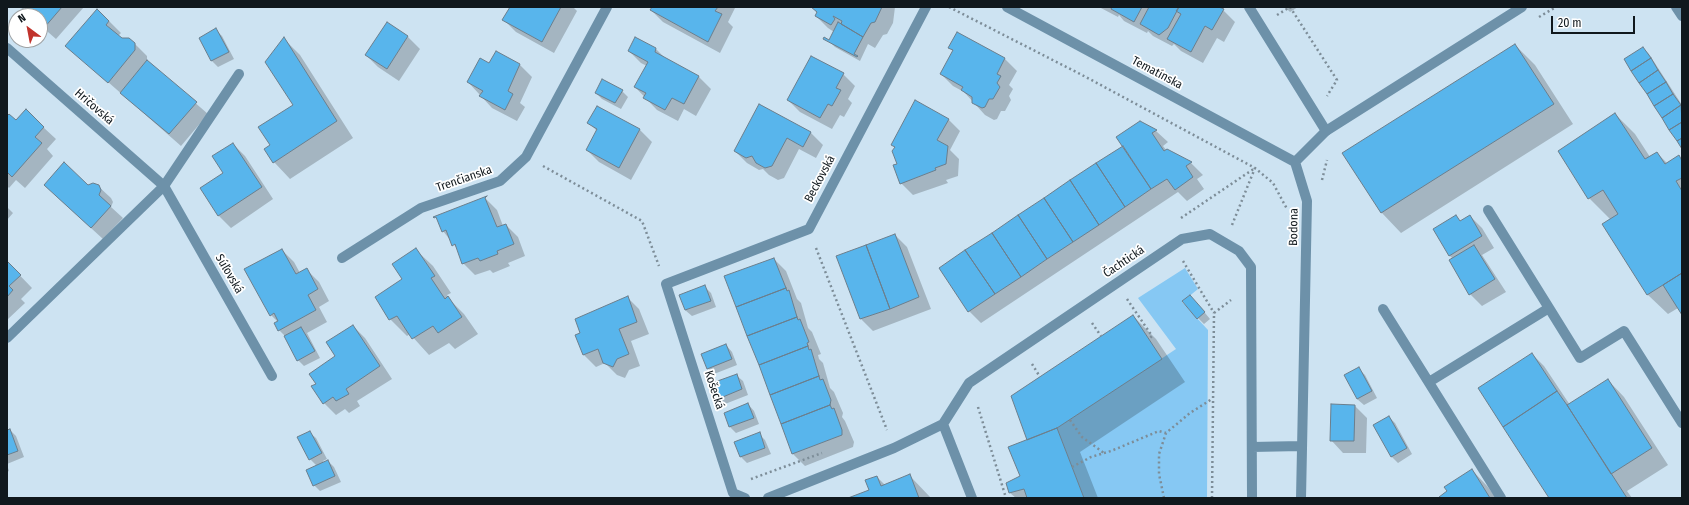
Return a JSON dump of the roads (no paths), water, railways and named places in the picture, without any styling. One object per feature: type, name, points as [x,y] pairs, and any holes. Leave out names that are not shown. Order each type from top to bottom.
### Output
[{"type":"street","name":"Trenčianska","points":[[342,258],[421,208],[500,180],[526,157],[607,7]]},
{"type":"street","name":"Beckovská","points":[[666,284],[809,229],[926,7]]},
{"type":"street","name":"Tematínska","points":[[1007,7],[1295,162]]},
{"type":"street","points":[[1249,7],[1326,131]]},
{"type":"street","points":[[1295,162],[1326,131],[1522,7]]},
{"type":"street","points":[[1676,7],[1682,16]]},
{"type":"street","name":"Hričovská","points":[[7,48],[164,186]]},
{"type":"street","points":[[7,338],[164,186],[239,74]]},
{"type":"street","name":"Bodona","points":[[1295,162],[1307,201],[1301,498]]},
{"type":"street","name":"Súľovská","points":[[164,186],[272,376]]},
{"type":"street","points":[[1488,210],[1580,358],[1624,331],[1682,423]]},
{"type":"street","name":"Čachtická","points":[[943,424],[969,383],[1182,239],[1210,234],[1239,250],[1251,266],[1252,498]]},
{"type":"street","name":"Košecká","points":[[666,284],[733,493],[745,498]]},
{"type":"street","points":[[1429,382],[1549,308]]},
{"type":"street","points":[[1383,309],[1501,498]]},
{"type":"street","points":[[768,498],[894,448],[943,424],[972,498]]},
{"type":"street","points":[[1252,447],[1301,446]]}]
